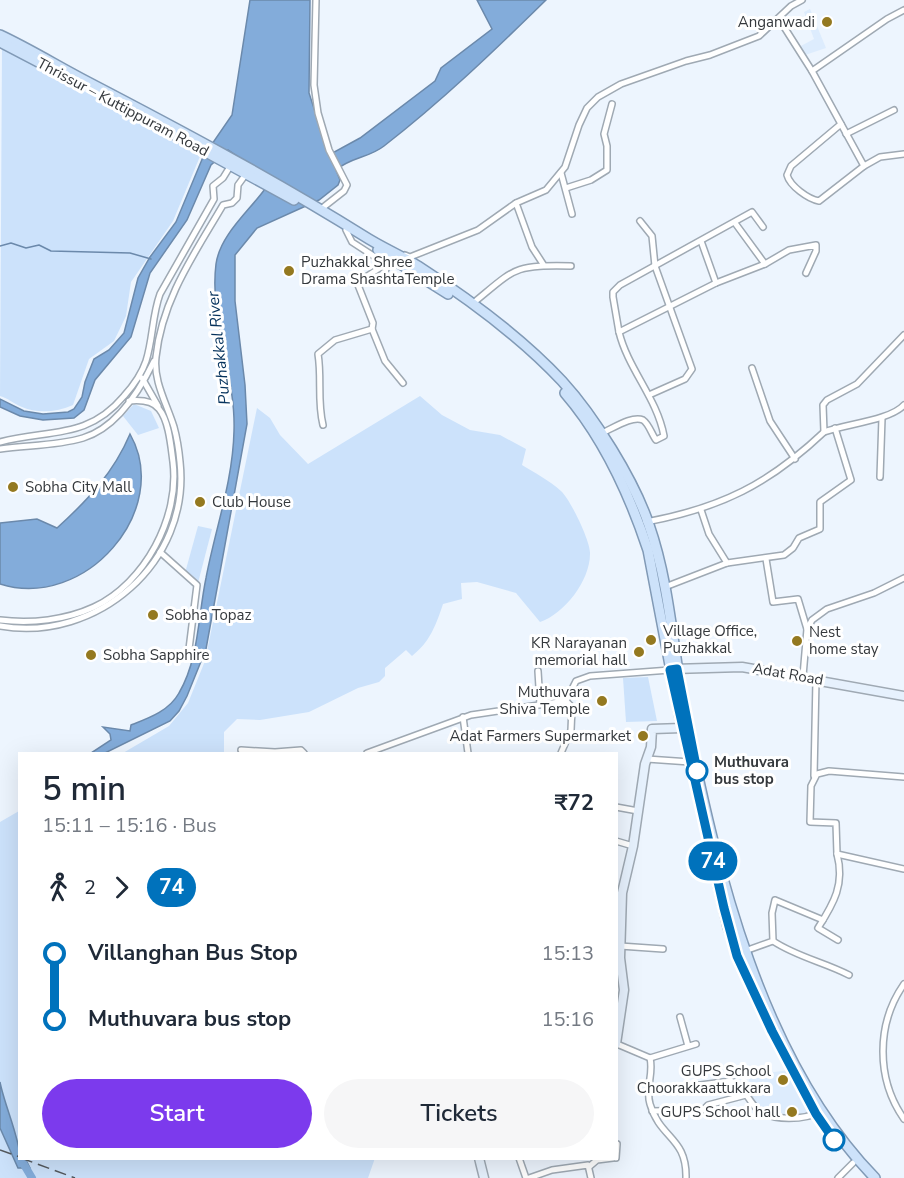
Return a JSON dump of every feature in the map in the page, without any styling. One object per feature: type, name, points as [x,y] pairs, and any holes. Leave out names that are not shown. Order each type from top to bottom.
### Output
[{"type":"main road","name":"Thrissur – Kuttippuram Road","points":[[0,35],[186,136],[246,174],[266,180]]},
{"type":"main road","name":"Thrissur – Kuttippuram Road","points":[[0,42],[186,136]]},
{"type":"main road","points":[[228,161],[407,260],[472,304],[507,330],[560,379],[602,433],[644,523],[663,588],[682,728],[725,916],[737,956],[772,1031],[819,1112],[853,1162],[868,1178]]},
{"type":"main road","points":[[266,180],[307,207],[319,211]]},
{"type":"main road","points":[[344,225],[489,323],[554,380],[571,400],[600,444],[644,523],[673,669],[702,795],[731,908],[745,951],[766,1006],[819,1112],[875,1178]]},
{"type":"street","points":[[316,0],[314,85],[318,113],[329,150],[342,172],[346,185],[344,191],[319,211]]},
{"type":"street","points":[[344,225],[410,257],[478,230],[516,202],[546,190],[561,173],[574,147],[579,125],[587,108],[598,97],[621,84],[735,47],[759,36],[791,6],[802,0]]},
{"type":"street","points":[[812,71],[887,19],[904,10]]},
{"type":"street","points":[[779,19],[812,71],[864,166]]},
{"type":"street","points":[[566,188],[591,180],[607,170],[607,147],[603,134],[612,104]]},
{"type":"street","points":[[846,135],[894,110]]},
{"type":"street","points":[[840,124],[791,166],[787,175],[789,181],[812,199],[819,201],[864,166],[880,157],[904,154]]},
{"type":"street","points":[[0,442],[60,434],[91,424],[116,406],[140,374],[146,361],[154,309],[160,294],[214,199],[213,186],[223,178],[228,161]]},
{"type":"street","points":[[561,173],[572,214]]},
{"type":"street","points":[[0,449],[55,444],[84,438],[107,424],[129,401],[155,359],[166,306],[172,292],[223,205],[232,203],[237,198],[238,185],[246,174]]},
{"type":"street","points":[[516,202],[532,247],[543,264]]},
{"type":"street","points":[[602,433],[640,419],[645,421],[656,440],[662,439],[663,430],[649,395],[630,364],[619,332],[613,292],[620,285],[752,212],[764,227]]},
{"type":"street","points":[[640,221],[652,236],[655,266],[692,369],[685,379],[649,395]]},
{"type":"street","points":[[735,223],[765,264]]},
{"type":"street","points":[[344,225],[352,242],[386,266],[361,280],[358,285],[385,361],[403,383]]},
{"type":"street","points":[[701,241],[716,284]]},
{"type":"street","points":[[619,332],[716,284],[765,264],[789,250],[816,245],[816,251],[806,273]]},
{"type":"street","points":[[472,304],[506,274],[543,264],[571,266]]},
{"type":"street","points":[[323,424],[318,402],[321,380],[318,354],[335,340],[364,334],[372,329]]},
{"type":"street","points":[[824,432],[823,405],[826,400],[864,379],[904,335]]},
{"type":"street","points":[[0,626],[38,628],[91,616],[128,592],[144,576],[160,552],[175,518],[182,480],[174,427],[159,387],[155,359]]},
{"type":"street","points":[[752,368],[770,421],[795,459]]},
{"type":"street","points":[[140,374],[147,375],[159,387]]},
{"type":"street","points":[[0,620],[29,622],[53,619],[95,606],[115,593],[147,560],[165,526],[174,490],[172,454],[158,408],[140,374]]},
{"type":"street","points":[[129,401],[150,402],[158,408]]},
{"type":"street","points":[[644,523],[701,510],[747,491],[795,459],[824,432],[882,418],[904,405]]},
{"type":"street","points":[[880,477],[882,418]]},
{"type":"street","points":[[663,588],[727,563],[784,555],[793,548],[799,538],[820,529],[820,502],[849,483],[851,476],[836,428]]},
{"type":"street","points":[[10,440],[12,447]]},
{"type":"street","points":[[701,510],[709,534],[727,563]]},
{"type":"street","points":[[160,552],[197,585],[189,649]]},
{"type":"street","points":[[766,559],[773,602],[798,599],[807,629],[803,676]]},
{"type":"street","points":[[807,629],[812,620],[827,609],[874,593],[904,578]]},
{"type":"street","name":"Adat Road","points":[[673,669],[742,667],[816,678],[904,696]]},
{"type":"street","points":[[566,701],[576,681],[590,675],[673,669]]},
{"type":"street","points":[[538,671],[540,704]]},
{"type":"street","points":[[816,678],[814,776],[811,786],[810,822],[836,823],[837,854],[842,872],[833,903],[818,928],[838,940]]},
{"type":"street","points":[[380,751],[463,717],[566,701],[572,706],[571,730],[561,752]]},
{"type":"street","points":[[463,717],[468,752]]},
{"type":"street","points":[[618,1036],[624,990],[619,961],[619,893],[633,846],[652,729],[682,728]]},
{"type":"street","points":[[241,750],[259,749],[270,752]]},
{"type":"street","points":[[283,752],[302,750],[303,752]]},
{"type":"street","points":[[648,759],[690,762]]},
{"type":"street","points":[[814,776],[829,771],[904,777]]},
{"type":"street","points":[[618,807],[639,811]]},
{"type":"street","points":[[618,842],[633,846]]},
{"type":"street","points":[[837,854],[904,869]]},
{"type":"street","points":[[773,941],[772,914],[775,900],[822,920]]},
{"type":"street","points":[[745,951],[773,941]]},
{"type":"street","points":[[773,941],[793,954],[821,961],[849,975]]},
{"type":"street","points":[[620,946],[663,949]]},
{"type":"street","points":[[904,984],[889,1011],[883,1037],[885,1069],[904,1119]]},
{"type":"street","points":[[680,1017],[688,1046]]},
{"type":"street","points":[[618,1044],[650,1058],[696,1044]]},
{"type":"street","points":[[650,1058],[652,1066],[647,1092],[652,1111],[663,1130],[684,1154],[686,1178]]},
{"type":"street","points":[[647,1092],[731,1081],[737,1083],[759,1110],[771,1115],[801,1119],[819,1112]]},
{"type":"street","points":[[652,1111],[703,1110],[708,1105],[746,1095]]},
{"type":"street","points":[[480,1160],[484,1178]]},
{"type":"street","points":[[520,1160],[528,1178],[552,1170],[590,1166],[597,1160]]},
{"type":"street","points":[[838,1178],[853,1162]]},
{"type":"street","points":[[590,1166],[591,1178]]},
{"type":"shaded area","points":[[810,9],[826,48],[802,56],[799,47],[814,39],[804,12]]},
{"type":"shaded area","points":[[2,47],[201,154],[173,221],[131,282],[126,316],[114,341],[89,359],[73,405],[54,411],[28,409],[0,396]]},
{"type":"shaded area","points":[[420,396],[442,415],[470,430],[500,435],[526,449],[522,465],[561,491],[584,531],[590,554],[586,575],[566,604],[558,612],[540,622],[516,593],[477,582],[461,583],[462,599],[443,604],[428,639],[412,656],[406,650],[385,668],[385,676],[379,682],[358,688],[309,712],[260,720],[237,719],[224,732],[224,752],[125,752],[169,726],[188,703],[205,661],[257,408],[270,418],[280,435],[308,464]]},
{"type":"shaded area","points":[[134,404],[151,411],[159,428],[138,435],[123,416]]},
{"type":"shaded area","points":[[198,526],[212,529],[198,583],[185,573]]},
{"type":"shaded area","points":[[648,677],[657,721],[626,722],[623,678]]},
{"type":"shaded area","points":[[18,812],[18,1160],[374,1160],[368,1178],[0,1178],[0,822]]},
{"type":"shaded area","points":[[790,1070],[813,1114],[791,1118],[758,1109],[750,1098],[749,1075]]},
{"type":"water","points":[[250,0],[310,0],[309,93],[329,155],[360,138],[435,81],[441,68],[492,29],[477,0],[546,0],[467,75],[405,129],[378,150],[348,162],[336,170],[340,180],[338,185],[319,200],[257,228],[235,255],[235,301],[247,424],[206,649],[187,696],[179,711],[170,721],[107,752],[93,752],[111,740],[110,734],[103,727],[130,731],[131,725],[145,720],[170,705],[186,680],[191,666],[206,578],[233,450],[234,410],[216,306],[216,264],[229,233],[265,189],[250,165],[228,150],[211,165],[187,220],[150,273],[131,337],[95,380],[84,410],[74,418],[43,420],[20,416],[0,407],[0,399],[24,411],[43,414],[68,412],[74,409],[82,397],[94,359],[109,350],[124,333],[138,278],[150,257],[176,222],[203,157],[232,115]]},
{"type":"water","points":[[130,434],[140,463],[140,493],[130,522],[113,548],[90,568],[62,583],[32,588],[0,584],[0,523],[37,519],[57,528],[99,485],[124,448]]},
{"type":"water","points":[[0,1082],[17,1141],[18,1160],[26,1160],[30,1168],[18,1168],[0,1128]]},
{"type":"waterway","points":[[0,246],[11,243],[26,248],[39,245],[51,251],[130,253],[151,259]]},
{"type":"waterway","name":"Puzhakkal River","points":[[21,1160],[32,1178]]},
{"type":"railway","points":[[0,1150],[18,1156]]},
{"type":"railway","points":[[26,1160],[75,1178]]},
{"type":"bus line","name":"74","points":[[697,771],[677,669],[670,670],[728,927],[737,956],[772,1031],[816,1114],[834,1140]]},
{"type":"place","name":"Anganwadi","points":[[827,22]]},
{"type":"place","name":"Puzhakkal Shree Drama ShashtaTemple","points":[[289,271]]},
{"type":"place","name":"Sobha City Mall","points":[[13,487]]},
{"type":"place","name":"Club House","points":[[200,502]]},
{"type":"place","name":"Sobha Topaz","points":[[153,615]]},
{"type":"place","name":"Village Office, Puzhakkal","points":[[651,640]]},
{"type":"place","name":"Nest home stay","points":[[797,641]]},
{"type":"place","name":"KR Narayanan memorial hall","points":[[639,652]]},
{"type":"place","name":"Sobha Sapphire","points":[[91,655]]},
{"type":"place","name":"Muthuvara Shiva Temple","points":[[602,701]]},
{"type":"place","name":"Adat Farmers Supermarket","points":[[643,736]]},
{"type":"place","name":"Muthuvara bus stop","points":[[697,771]]},
{"type":"place","name":"GUPS School Choorakkaattukkara","points":[[783,1080]]},
{"type":"place","name":"GUPS School hall","points":[[792,1112]]}]
